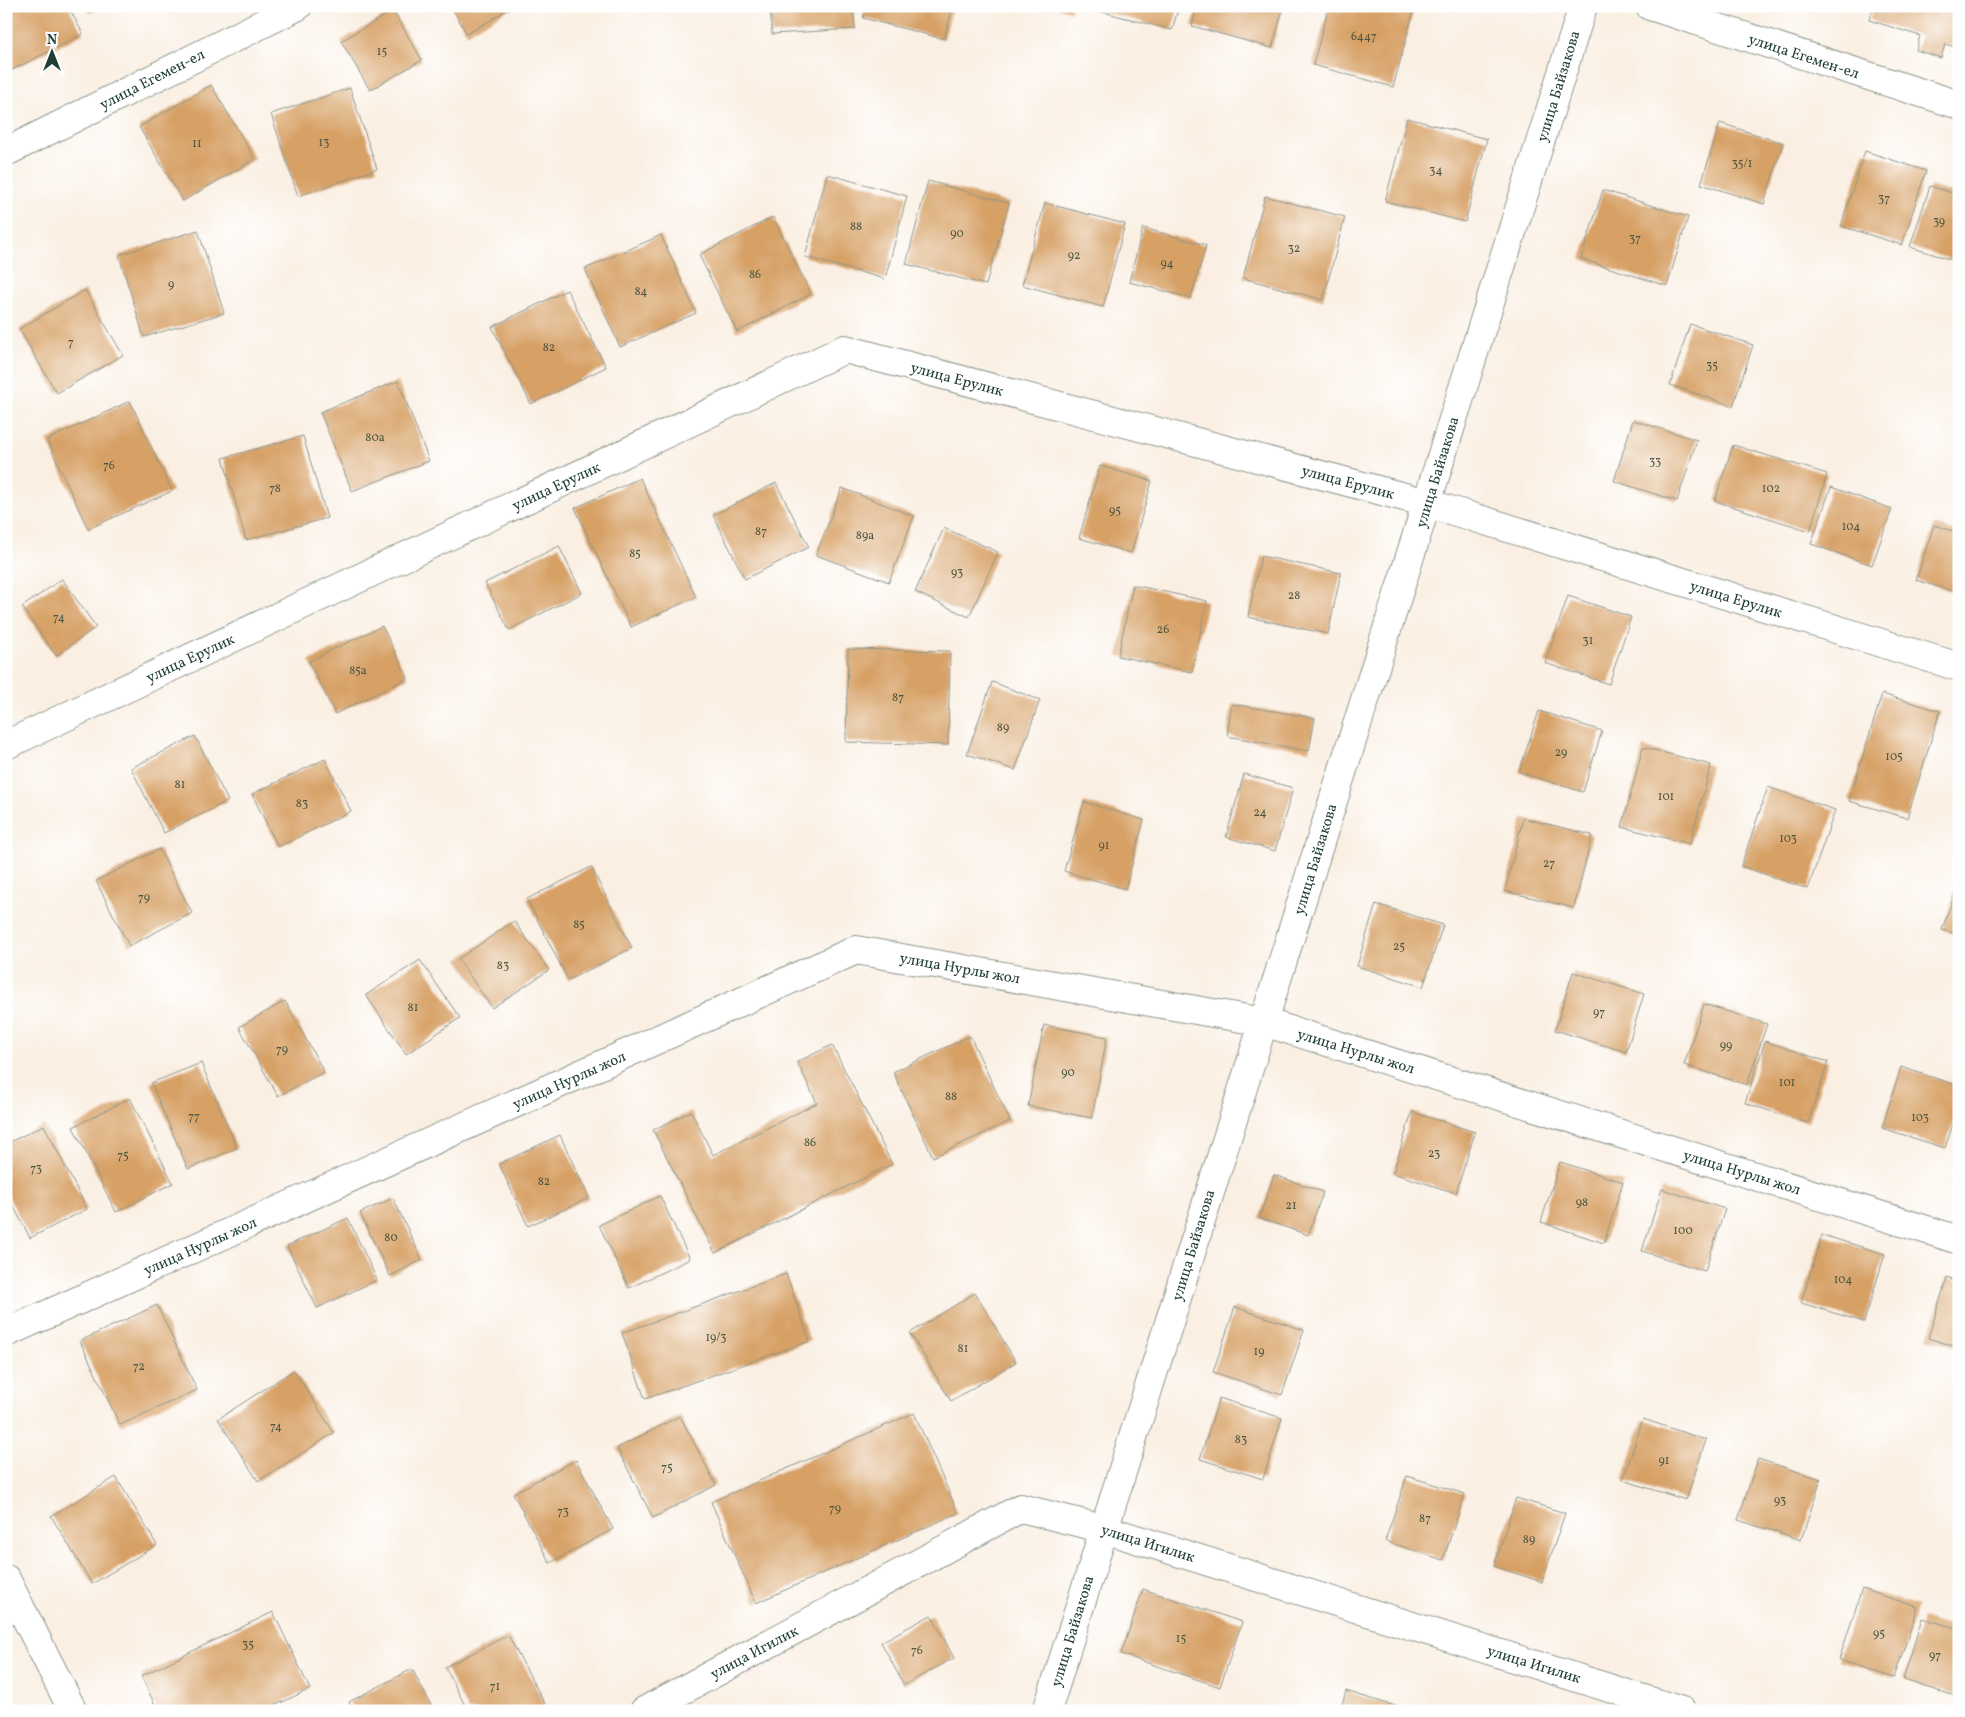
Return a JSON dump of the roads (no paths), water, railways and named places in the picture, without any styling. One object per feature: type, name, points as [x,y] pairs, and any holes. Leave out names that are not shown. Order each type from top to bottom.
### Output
[{"type":"street","name":"улица Егемен-ел","points":[[6,152],[298,6]]},
{"type":"street","name":"улица Байзакова","points":[[1047,1711],[1583,6]]},
{"type":"street","name":"улица Егемен-ел","points":[[1650,6],[1959,105]]},
{"type":"street","name":"улица Ерулик","points":[[6,745],[845,349],[1427,503],[1959,667]]},
{"type":"street","name":"улица Нурлы жол","points":[[6,1333],[856,950],[1264,1022],[1959,1240]]},
{"type":"street","name":"улица Игилик","points":[[644,1711],[1021,1508],[1104,1530],[1682,1711]]},
{"type":"street","points":[[6,1579],[73,1711]]}]
